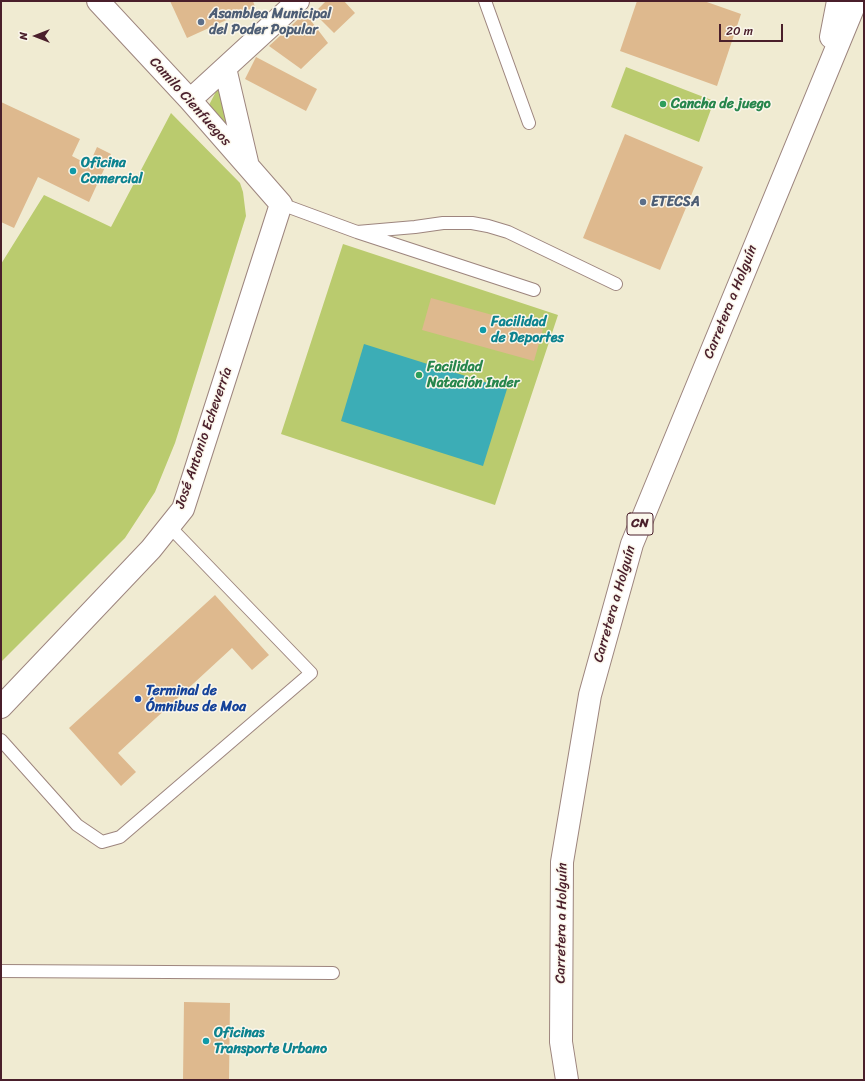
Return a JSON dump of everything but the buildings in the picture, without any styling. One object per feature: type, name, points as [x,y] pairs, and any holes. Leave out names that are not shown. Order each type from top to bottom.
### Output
[{"type":"main road","name":"Camilo Cienfuegos","points":[[98,1],[190,100],[281,204]]},
{"type":"main road","points":[[190,100],[298,1]]},
{"type":"main road","points":[[821,85],[838,1]]},
{"type":"main road","name":"Carretera a Holguín","points":[[567,1080],[561,1042],[562,862],[590,695],[632,544],[856,1]]},
{"type":"main road","points":[[225,68],[248,165]]},
{"type":"main road","name":"José Antonio Echeverría","points":[[1,706],[151,549],[183,509],[281,204]]},
{"type":"lane","points":[[486,1],[529,123]]},
{"type":"lane","points":[[281,204],[357,232],[534,290]]},
{"type":"lane","points":[[357,232],[443,223],[472,223],[488,226],[508,232],[616,284]]},
{"type":"lane","points":[[1,740],[77,825],[102,842],[120,838],[311,673],[169,526]]},
{"type":"lane","points":[[1,971],[333,973]]},
{"type":"green space","name":"Cancha de juego","points":[[626,67],[714,101],[699,142],[611,107]]},
{"type":"green space","points":[[221,82],[228,127],[209,105]]},
{"type":"green space","points":[[171,113],[240,183],[243,192],[246,216],[175,443],[155,492],[125,538],[1,662],[1,264],[44,195],[111,227]]},
{"type":"green space","name":"Facilidad Natación Inder","points":[[343,244],[558,315],[495,505],[281,434]]},
{"type":"water","points":[[364,344],[507,389],[483,466],[341,421]]},
{"type":"place","name":"Asamblea Municipal del Poder Popular","points":[[201,22]]},
{"type":"place","name":"Cancha de juego","points":[[663,104]]},
{"type":"place","name":"Oficina Comercial","points":[[73,171]]},
{"type":"place","name":"ETECSA","points":[[643,202]]},
{"type":"place","name":"Facilidad de Deportes","points":[[483,330]]},
{"type":"place","name":"Facilidad Natación Inder","points":[[419,375]]},
{"type":"place","name":"Terminal de Ómnibus de Moa","points":[[138,699]]},
{"type":"place","name":"Oficinas Transporte Urbano","points":[[206,1041]]}]
